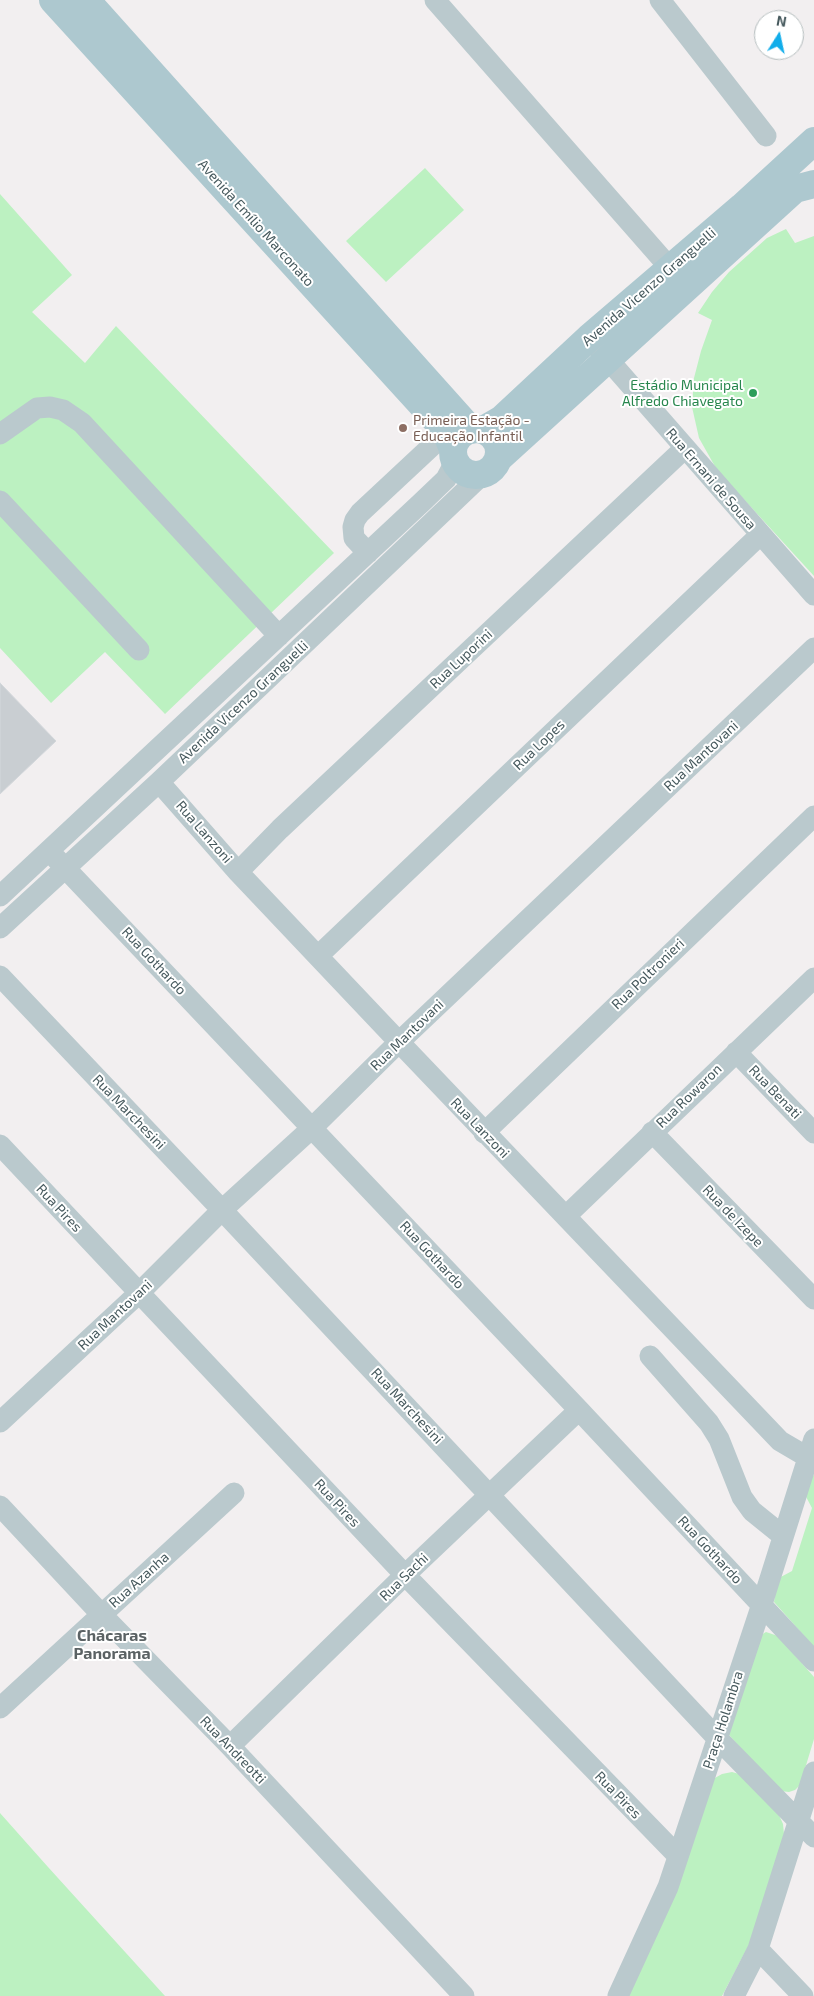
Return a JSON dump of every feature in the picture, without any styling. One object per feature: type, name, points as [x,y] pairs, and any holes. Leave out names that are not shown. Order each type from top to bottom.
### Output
[{"type":"main road","name":"Avenida Emílio Marconato","points":[[53,0],[461,440]]},
{"type":"main road","name":"Avenida Emílio Marconato","points":[[86,0],[461,440]]},
{"type":"main road","name":"Avenida Vicenzo Granguelli","points":[[461,440],[502,419],[589,338],[742,207],[814,141]]},
{"type":"main road","name":"Avenida Vicenzo Granguelli","points":[[491,466],[795,189],[814,184]]},
{"type":"main road","points":[[495,438],[500,451],[491,466],[470,475],[459,468],[461,440],[495,438]]},
{"type":"street","points":[[435,0],[670,268]]},
{"type":"street","points":[[660,0],[766,136]]},
{"type":"street","name":"Rua Ernani de Sousa","points":[[589,338],[814,595]]},
{"type":"street","points":[[0,434],[37,408],[50,407],[63,410],[82,423],[279,636]]},
{"type":"street","points":[[368,553],[354,538],[352,527],[360,513],[436,443],[461,440]]},
{"type":"street","name":"Avenida Vicenzo Granguelli","points":[[0,896],[446,479],[461,440]]},
{"type":"street","name":"Rua Luporini","points":[[238,872],[302,808],[685,448]]},
{"type":"street","name":"Avenida Vicenzo Granguelli","points":[[0,928],[159,782],[491,466]]},
{"type":"street","points":[[0,502],[140,650]]},
{"type":"street","name":"Rua Lopes","points":[[318,956],[760,535]]},
{"type":"street","name":"Rua Mantovani","points":[[0,1422],[139,1292],[222,1210],[312,1128],[399,1042],[814,648]]},
{"type":"street","name":"Rua Lanzoni","points":[[159,782],[238,872],[484,1133],[780,1440],[812,1452]]},
{"type":"street","name":"Rua Poltronieri","points":[[484,1133],[814,816]]},
{"type":"street","name":"Rua Gothardo","points":[[49,851],[814,1661]]},
{"type":"street","name":"Rua Marchesini","points":[[0,976],[718,1738],[814,1837]]},
{"type":"street","name":"Rua Rowaron","points":[[566,1216],[814,978]]},
{"type":"street","name":"Rua Benati","points":[[736,1052],[814,1133]]},
{"type":"street","name":"Rua de Izepe","points":[[652,1132],[814,1300]]},
{"type":"street","name":"Rua Pires","points":[[0,1145],[406,1575],[678,1856]]},
{"type":"street","points":[[650,1356],[709,1423],[719,1439],[742,1497],[752,1511],[783,1536]]},
{"type":"street","name":"Rua Sachi","points":[[230,1746],[579,1410]]},
{"type":"street","name":"Praça Holambra","points":[[618,1996],[668,1887],[812,1452]]},
{"type":"street","name":"Rua Azanha","points":[[0,1708],[234,1493]]},
{"type":"street","name":"Rua Andreotti","points":[[0,1506],[101,1614],[230,1746],[464,1996]]},
{"type":"street","points":[[734,1996],[758,1949],[814,1772]]},
{"type":"street","points":[[758,1949],[803,1996]]},
{"type":"green space","points":[[425,168],[464,210],[386,282],[346,241]]},
{"type":"green space","points":[[0,194],[72,275],[32,312],[85,363],[116,326],[334,553],[165,714],[105,652],[51,703],[0,648]]},
{"type":"green space","name":"Estádio Municipal Alfredo Chiavegato","points":[[786,229],[795,243],[814,236],[814,576],[717,470],[699,438],[692,407],[694,378],[712,320],[698,313],[729,272],[767,238]]},
{"type":"green space","points":[[814,1475],[814,1647],[774,1602],[777,1579],[792,1571],[812,1508],[804,1493],[808,1479]]},
{"type":"green space","points":[[766,1632],[778,1636],[814,1677],[814,1739],[800,1785],[795,1790],[789,1792],[780,1791],[728,1734],[761,1635]]},
{"type":"green space","points":[[732,1772],[743,1775],[779,1815],[783,1824],[784,1834],[752,1939],[722,1996],[627,1996],[713,1779],[722,1774]]},
{"type":"green space","points":[[0,1813],[48,1867],[165,1996],[0,1996]]},
{"type":"building","points":[[0,683],[56,741],[0,794]]},
{"type":"place","name":"Estádio Municipal Alfredo Chiavegato","points":[[753,393]]},
{"type":"place","name":"Primeira Estação - Educação Infantil","points":[[403,428]]},
{"type":"district","name":"Chácaras Panorama","points":[[112,1645]]}]
